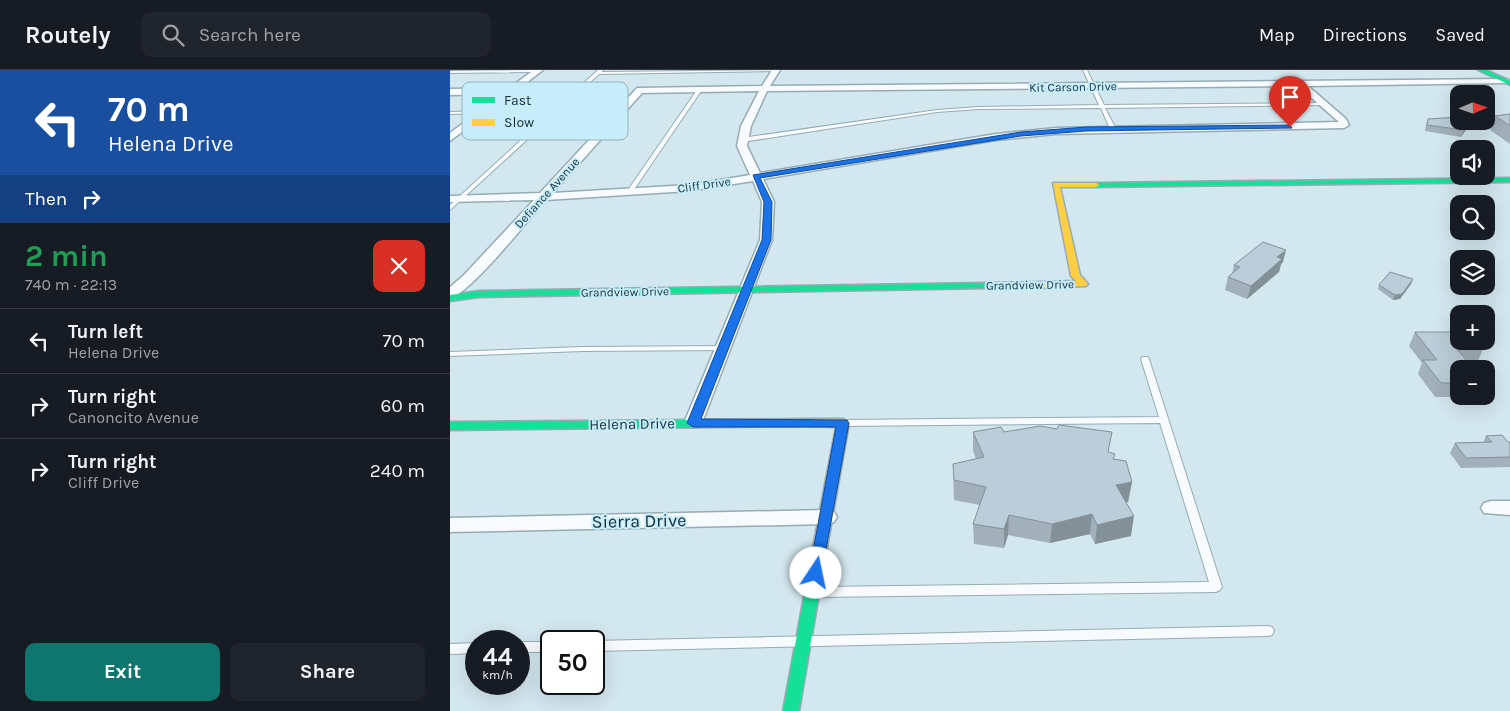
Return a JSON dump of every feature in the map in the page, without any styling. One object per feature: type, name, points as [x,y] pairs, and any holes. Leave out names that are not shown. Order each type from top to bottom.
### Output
[{"type":"street","points":[[693,423],[748,290],[766,240],[768,202],[742,146],[742,140],[747,124],[776,70]]},
{"type":"street","points":[[1481,70],[1508,82]]},
{"type":"street","points":[[524,82],[538,71]]},
{"type":"street","name":"Kit Carson Drive","points":[[640,90],[699,91],[1508,82]]},
{"type":"street","points":[[1301,84],[1324,104]]},
{"type":"street","name":"Defiance Avenue","points":[[628,103],[640,90]]},
{"type":"street","name":"Cliff Drive","points":[[455,199],[544,197],[689,188],[996,137],[1056,131],[1344,125],[1343,120],[1324,104]]},
{"type":"street","points":[[450,138],[462,129]]},
{"type":"street","name":"Defiance Avenue","points":[[450,294],[468,279],[595,140]]},
{"type":"street","name":"Grandview Drive","points":[[450,298],[479,294],[1083,284],[1076,276],[1056,186],[1510,180]]},
{"type":"street","points":[[791,711],[843,423]]},
{"type":"street","name":"Helena Drive","points":[[450,426],[843,423]]},
{"type":"street","points":[[1491,508],[1510,508]]},
{"type":"street","name":"Sierra Drive","points":[[450,525],[827,517]]},
{"type":"lane","points":[[587,82],[599,71],[776,70]]},
{"type":"lane","points":[[1085,70],[1113,129]]},
{"type":"lane","points":[[450,72],[538,71]]},
{"type":"lane","points":[[629,193],[699,91]]},
{"type":"lane","points":[[742,140],[937,111],[979,108],[1324,104]]},
{"type":"lane","points":[[450,208],[455,199],[521,140]]},
{"type":"lane","points":[[450,354],[473,355],[583,349],[724,348]]},
{"type":"lane","points":[[812,592],[1216,587],[1145,359]]},
{"type":"lane","points":[[843,423],[1164,420]]},
{"type":"lane","points":[[605,646],[1268,631]]},
{"type":"lane","points":[[450,649],[465,648]]},
{"type":"building","points":[[1510,114],[1510,126],[1495,116]]},
{"type":"building","points":[[1450,118],[1450,128],[1427,125],[1428,119]]},
{"type":"building","points":[[1263,242],[1286,250],[1277,257],[1282,259],[1251,286],[1228,277],[1240,267],[1234,265]]},
{"type":"building","points":[[1390,272],[1413,279],[1402,294],[1395,295],[1379,285]]},
{"type":"building","points":[[1415,332],[1450,332],[1450,350],[1458,350],[1466,360],[1450,360],[1450,383],[1441,383],[1423,360],[1437,360]]},
{"type":"building","points":[[1059,425],[1112,432],[1108,452],[1115,454],[1113,459],[1126,461],[1132,482],[1116,485],[1134,516],[1097,525],[1092,514],[1052,524],[1009,515],[1004,529],[973,524],[986,487],[954,480],[953,464],[984,457],[973,432],[1001,427],[1004,432],[1040,426],[1057,429]]},
{"type":"building","points":[[1502,435],[1510,442],[1510,457],[1466,458],[1455,443],[1492,442],[1486,436]]},
{"type":"traffic: fast","points":[[1481,70],[1510,83]]},
{"type":"traffic: fast","points":[[1096,185],[1510,180]]},
{"type":"traffic: fast","points":[[450,298],[479,294],[1045,285]]},
{"type":"traffic: fast","points":[[450,426],[814,423]]},
{"type":"traffic: fast","points":[[791,711],[819,553]]},
{"type":"traffic: slow","points":[[1045,285],[1083,284],[1076,276],[1056,185],[1096,185]]},
{"type":"traffic: slow","points":[[814,423],[843,423],[819,553]]},
{"type":"route","points":[[816,573],[843,423],[693,423],[748,290],[766,240],[768,202],[756,177],[1021,134],[1086,129],[1290,127]]}]
